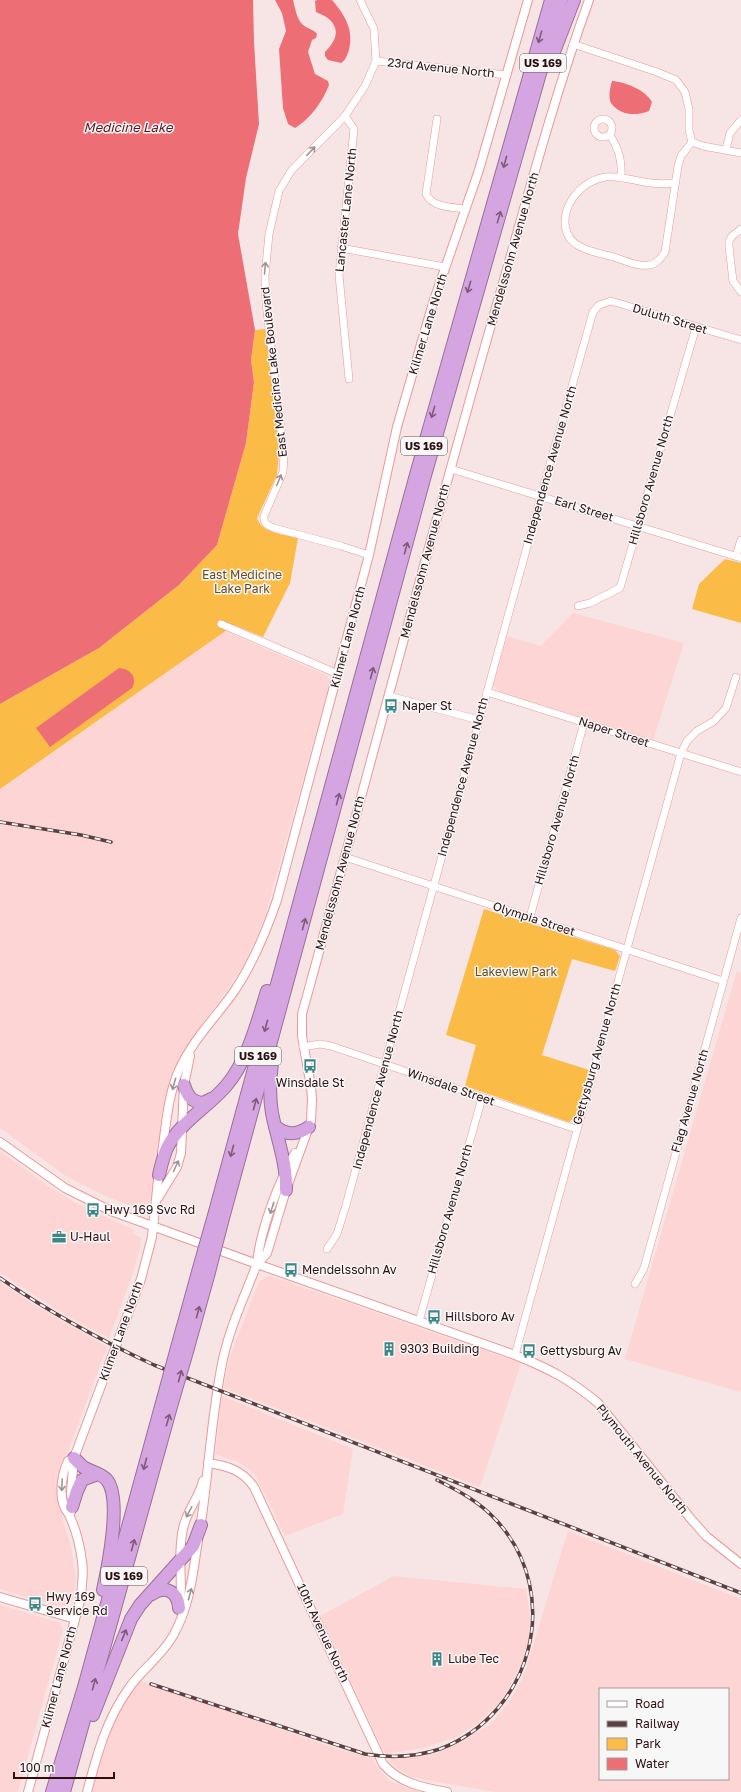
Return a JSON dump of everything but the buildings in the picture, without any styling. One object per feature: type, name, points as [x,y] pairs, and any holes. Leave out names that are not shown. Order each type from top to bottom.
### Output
[{"type":"highway","name":"US 169","points":[[218,1221],[302,894],[417,471],[551,0]]},
{"type":"highway","name":"US 169","points":[[64,1792],[77,1748],[183,1346],[294,962],[424,479],[561,0]]},
{"type":"highway","points":[[525,127],[574,0]]},
{"type":"highway","points":[[159,1175],[167,1148],[182,1128],[216,1096],[233,1076],[244,1057],[302,894]]},
{"type":"highway","points":[[286,1190],[286,1172],[271,1105],[270,1078],[294,962]]},
{"type":"highway","points":[[184,1085],[188,1097],[198,1102],[207,1101],[216,1096]]},
{"type":"highway","points":[[275,1126],[280,1131],[290,1133],[300,1132],[309,1127]]},
{"type":"highway","name":"US 169","points":[[52,1792],[168,1402]]},
{"type":"highway","points":[[74,1458],[84,1467],[108,1481],[113,1494],[112,1543],[75,1716]]},
{"type":"highway","points":[[71,1511],[82,1480],[98,1474]]},
{"type":"highway","points":[[77,1748],[91,1720],[131,1619],[146,1598],[193,1546],[201,1525]]},
{"type":"highway","points":[[146,1598],[160,1590],[169,1591],[177,1597],[179,1608]]},
{"type":"street","name":"East Medicine Lake Boulevard","points":[[360,0],[374,29],[376,61],[365,86],[344,116],[291,171],[279,192],[272,213],[265,276],[266,303],[284,453],[282,472],[264,516],[264,520],[266,524],[274,528],[369,555]]},
{"type":"street","name":"Kilmer Lane North","points":[[28,1792],[75,1619],[82,1587],[82,1564],[71,1511],[64,1506],[62,1480],[68,1461],[74,1458],[141,1279],[152,1238],[152,1226],[159,1175],[173,1088],[180,1068],[234,992],[256,952],[267,928],[277,900],[369,555],[397,427],[445,267],[466,209],[528,0]]},
{"type":"street","name":"Mendelssohn Avenue North","points":[[257,1264],[267,1253],[286,1190],[309,1127],[312,1100],[303,1047],[302,1014],[450,469],[573,44],[589,0]]},
{"type":"street","points":[[573,44],[657,72],[676,80],[682,86],[688,101],[689,131],[692,142]]},
{"type":"street","name":"23rd Avenue North","points":[[376,61],[506,75]]},
{"type":"street","name":"Lancaster Lane North","points":[[344,116],[354,129],[339,275],[350,379]]},
{"type":"street","points":[[437,119],[426,194],[430,201],[440,205],[466,209]]},
{"type":"street","points":[[726,149],[730,133],[741,120]]},
{"type":"street","points":[[610,135],[619,150],[622,160],[621,178]]},
{"type":"street","points":[[692,142],[703,146],[726,149],[741,153]]},
{"type":"street","points":[[674,183],[651,183],[605,177],[590,182],[576,193],[566,213],[566,228],[570,238],[579,246],[641,265],[653,264],[658,261],[665,252],[674,183],[681,156],[692,142]]},
{"type":"street","points":[[741,229],[732,236],[729,241],[733,281],[741,292]]},
{"type":"street","points":[[341,248],[445,267]]},
{"type":"street","name":"Duluth Street","points":[[599,305],[611,301],[741,340]]},
{"type":"street","name":"Independence Avenue North","points":[[327,1249],[337,1234],[344,1212],[541,496],[593,312],[599,305]]},
{"type":"street","name":"Hillsboro Avenue North","points":[[578,606],[590,603],[620,588],[696,327]]},
{"type":"street","name":"Earl Street","points":[[450,469],[739,557]]},
{"type":"street","points":[[739,557],[741,540]]},
{"type":"street","points":[[221,624],[338,674]]},
{"type":"street","name":"Gettysburg Avenue North","points":[[515,1355],[576,1129],[681,753],[687,741],[697,731],[714,721],[726,708],[736,677]]},
{"type":"street","name":"Naper Street","points":[[487,692],[741,772]]},
{"type":"street","points":[[389,696],[479,720]]},
{"type":"street","name":"Hillsboro Avenue North","points":[[530,917],[584,723]]},
{"type":"street","name":"Olympia Street","points":[[345,857],[723,981]]},
{"type":"street","name":"Flag Avenue North","points":[[635,1284],[644,1268],[741,918]]},
{"type":"street","name":"Winsdale Street","points":[[303,1047],[320,1044],[331,1046],[576,1129]]},
{"type":"street","name":"Kilmer Lane North","points":[[156,1200],[176,1167],[181,1153],[184,1085],[192,1050]]},
{"type":"street","name":"Hillsboro Avenue North","points":[[419,1321],[482,1098]]},
{"type":"street","name":"Mendelssohn Avenue North","points":[[87,1792],[102,1740],[113,1713],[133,1682],[160,1653],[174,1635],[186,1606],[192,1583],[207,1486],[208,1463],[224,1357],[257,1264],[258,1248],[286,1172],[309,1127]]},
{"type":"street","name":"Plymouth Avenue North","points":[[0,1142],[65,1188],[112,1211],[515,1355],[552,1371],[584,1391],[598,1404],[706,1536],[741,1564]]},
{"type":"street","name":"Mendelssohn Avenue North","points":[[160,1653],[173,1630],[179,1608],[181,1586],[181,1540],[184,1524],[200,1490],[208,1463]]},
{"type":"street","name":"10th Avenue North","points":[[208,1463],[234,1469],[246,1476],[254,1487],[383,1764],[391,1774],[400,1779],[415,1785],[447,1792]]},
{"type":"street","points":[[0,1597],[75,1619]]},
{"type":"shaded area","points":[[573,613],[684,643],[653,740],[498,691],[493,685],[506,636],[541,646]]},
{"type":"shaded area","points":[[225,631],[328,676],[330,682],[264,919],[244,965],[192,1039],[173,1072],[167,1097],[150,1201],[145,1206],[128,1205],[99,1193],[66,1176],[0,1128],[0,789]]},
{"type":"shaded area","points":[[737,971],[741,973],[741,1392],[625,1359]]},
{"type":"shaded area","points":[[0,1151],[48,1186],[72,1201],[134,1230],[133,1234],[141,1238],[140,1248],[131,1279],[109,1338],[67,1316],[0,1273]]},
{"type":"shaded area","points":[[270,1276],[521,1363],[480,1487],[224,1388],[229,1359],[259,1282]]},
{"type":"shaded area","points":[[0,1282],[31,1303],[107,1347],[65,1459],[60,1504],[64,1525],[71,1546],[76,1580],[72,1601],[67,1605],[60,1607],[0,1589]]},
{"type":"shaded area","points":[[222,1396],[353,1449],[343,1514],[285,1536],[256,1476],[248,1468],[238,1462],[215,1454]]},
{"type":"shaded area","points":[[568,1531],[741,1599],[741,1792],[495,1792],[410,1776],[392,1765],[389,1759],[438,1753],[491,1724],[508,1703],[521,1682]]},
{"type":"shaded area","points":[[394,1576],[526,1589],[530,1618],[529,1638],[522,1661],[501,1701],[478,1723],[456,1737],[424,1748],[385,1754],[320,1616]]},
{"type":"shaded area","points":[[0,1605],[60,1623],[63,1629],[18,1792],[0,1792]]},
{"type":"shaded area","points":[[141,1681],[341,1750],[372,1758],[380,1771],[389,1781],[421,1792],[92,1792],[103,1754],[116,1719],[129,1695]]},
{"type":"green space","name":"East Medicine Lake Park","points":[[265,329],[273,386],[279,452],[277,475],[257,518],[268,530],[298,538],[290,583],[263,637],[234,625],[0,789],[0,704],[99,648],[179,585],[217,545],[246,443],[254,382],[251,360],[255,330]]},
{"type":"green space","points":[[725,559],[741,563],[741,623],[692,609],[699,584]]},
{"type":"green space","name":"Lakeview Park","points":[[484,909],[615,950],[620,956],[615,971],[572,959],[542,1055],[589,1070],[576,1117],[569,1122],[465,1086],[476,1045],[446,1035]]},
{"type":"water","name":"Medicine Lake","points":[[0,0],[253,0],[259,124],[246,178],[238,234],[255,330],[251,360],[254,382],[246,443],[217,545],[179,585],[99,648],[0,704]]},
{"type":"water","points":[[275,0],[293,0],[296,14],[301,23],[317,34],[316,38],[312,40],[308,52],[315,74],[328,81],[329,85],[315,109],[306,120],[295,128],[288,124],[283,108],[279,49],[286,31],[282,13]]},
{"type":"water","points":[[332,0],[341,11],[347,23],[350,36],[349,50],[341,63],[328,60],[325,56],[325,52],[334,41],[336,32],[333,23],[329,19],[316,12],[315,1]]},
{"type":"water","points":[[612,81],[635,87],[645,94],[652,102],[649,111],[639,114],[629,114],[624,113],[615,107],[611,103],[610,98]]},
{"type":"water","points":[[119,668],[127,670],[132,674],[134,684],[132,688],[50,747],[36,728]]},
{"type":"railway","points":[[0,822],[81,835],[111,842]]},
{"type":"railway","points":[[0,1278],[75,1325],[154,1365],[741,1593]]},
{"type":"railway","points":[[151,1684],[365,1754],[383,1756],[422,1754],[440,1749],[472,1732],[497,1709],[516,1681],[528,1650],[533,1616],[529,1583],[518,1551],[497,1521],[484,1508],[437,1480]]},
{"type":"place","name":"Naper St","points":[[391,706]]},
{"type":"place","name":"Winsdale St","points":[[310,1066]]},
{"type":"place","name":"Hwy 169 Svc Rd","points":[[93,1210]]},
{"type":"place","name":"U-Haul","points":[[59,1237]]},
{"type":"place","name":"Mendelssohn Av","points":[[291,1270]]},
{"type":"place","name":"Hillsboro Av","points":[[434,1317]]},
{"type":"place","name":"9303 Building","points":[[389,1349]]},
{"type":"place","name":"Gettysburg Av","points":[[529,1351]]},
{"type":"place","name":"Hwy 169 Service Rd","points":[[35,1604]]},
{"type":"place","name":"Lube Tec","points":[[437,1659]]}]
